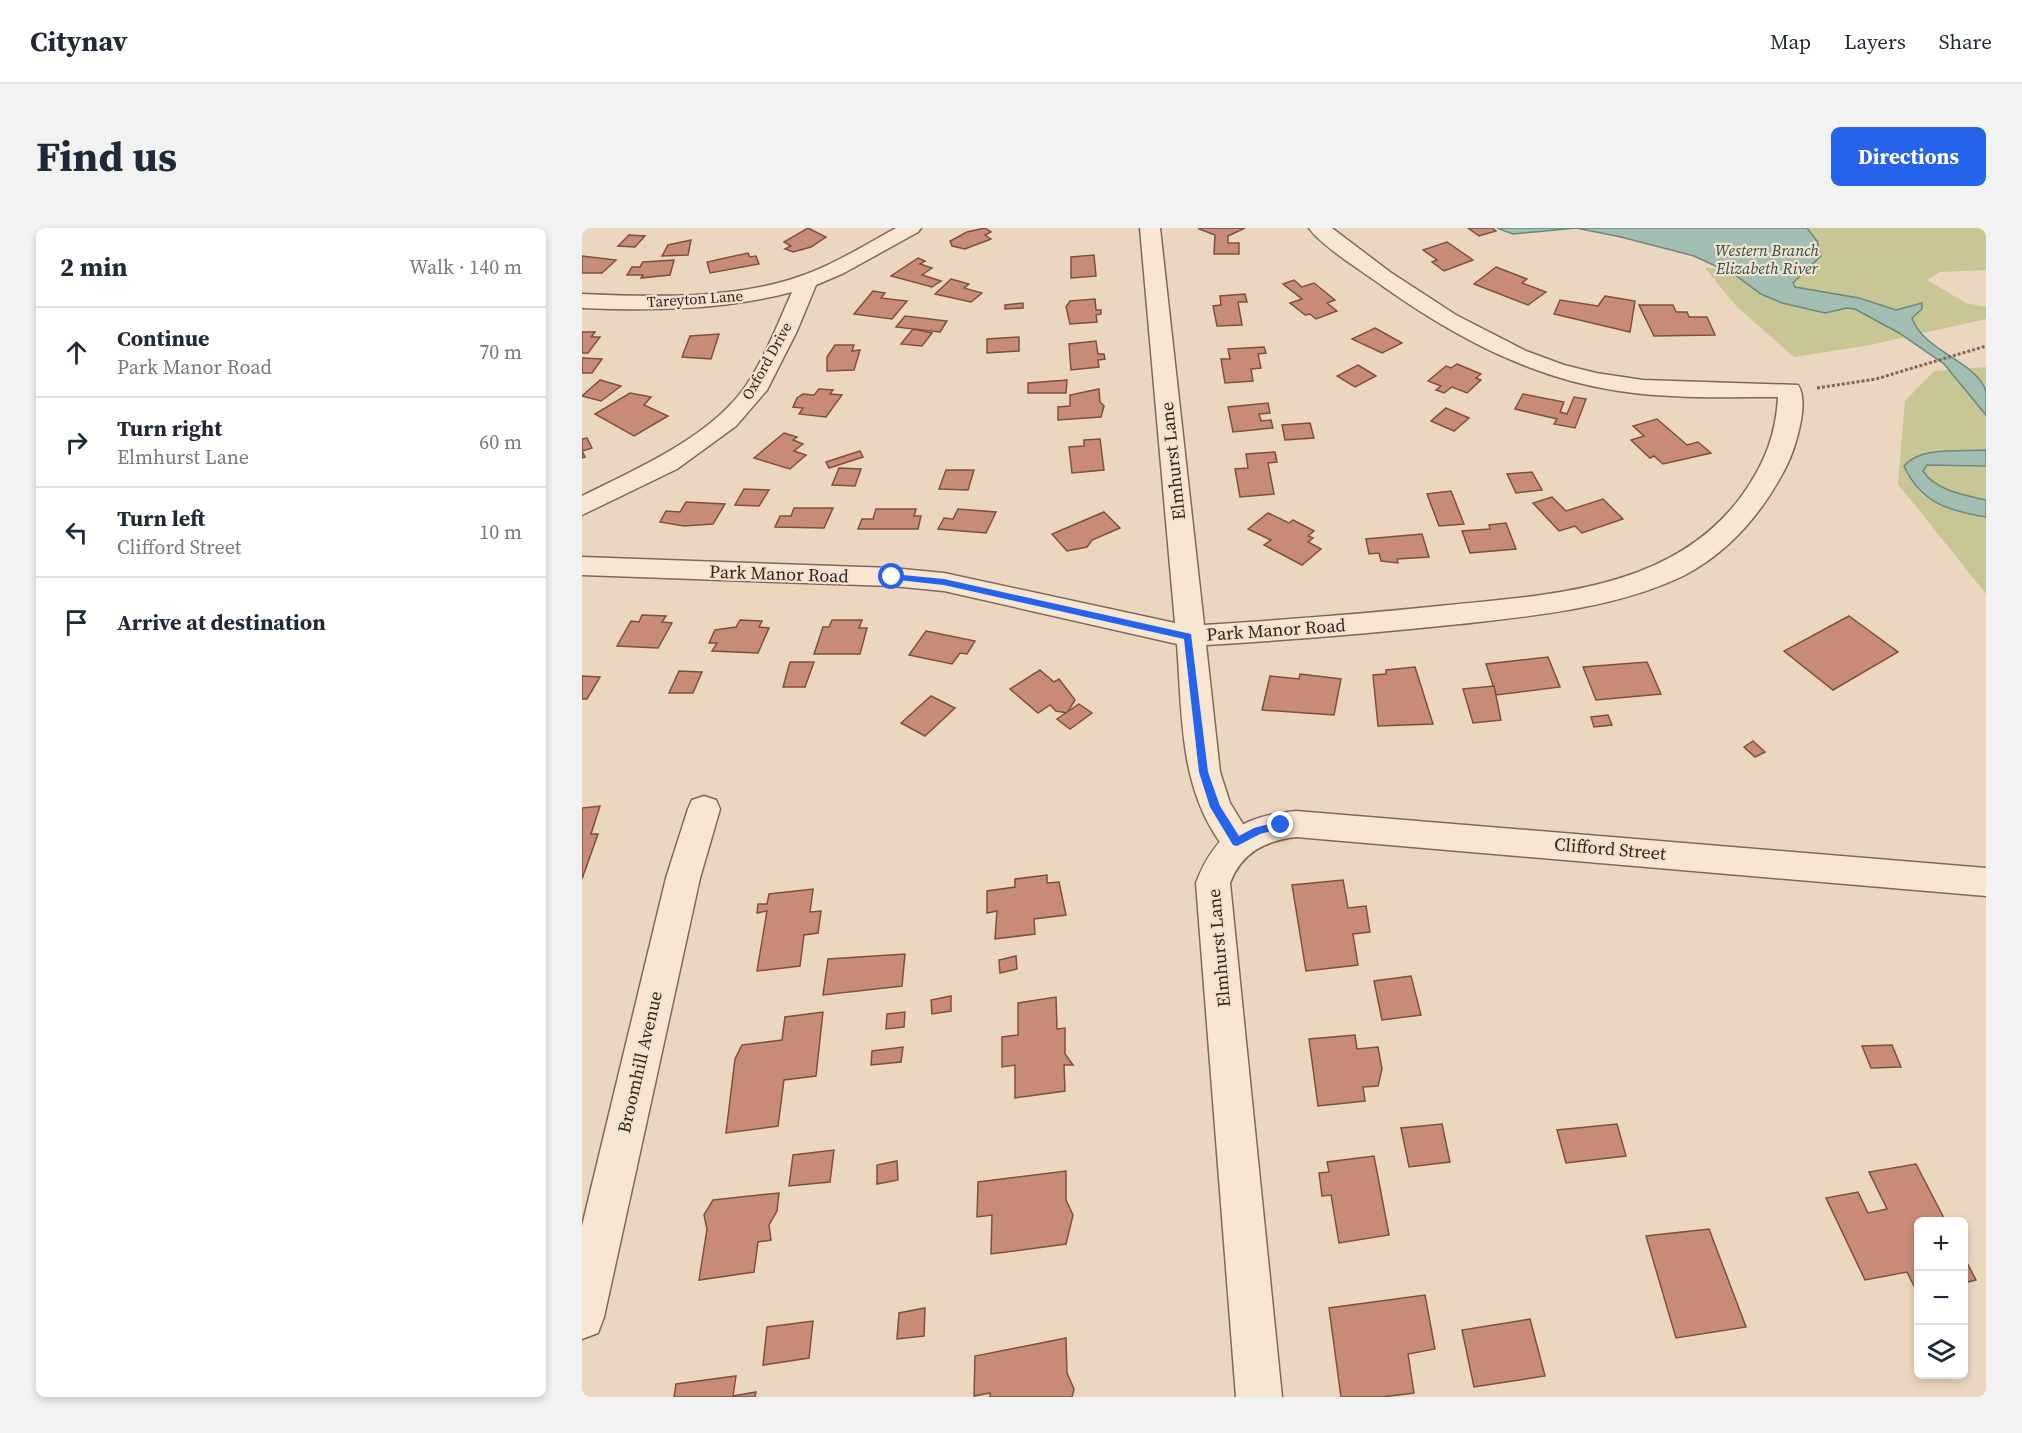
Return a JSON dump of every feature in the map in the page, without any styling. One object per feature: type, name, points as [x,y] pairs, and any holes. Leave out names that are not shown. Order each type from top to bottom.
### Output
[{"type":"street","points":[[807,281],[837,269],[911,228]]},
{"type":"street","name":"Elmhurst Lane","points":[[1150,228],[1188,636],[1204,772],[1215,807],[1237,842],[1218,867],[1213,883],[1258,1397]]},
{"type":"street","points":[[1318,228],[1406,295],[1439,317],[1507,350],[1554,368],[1596,380],[1662,388],[1790,390]]},
{"type":"street","name":"Tareyton Lane","points":[[582,301],[657,303],[705,300],[760,293],[807,281]]},
{"type":"street","name":"Oxford Drive","points":[[582,507],[668,463],[728,421],[755,390],[786,331],[807,281]]},
{"type":"street","name":"Park Manor Road","points":[[582,566],[892,577],[944,582],[1188,636],[1334,627],[1534,606],[1596,594],[1653,578],[1702,553],[1736,523],[1768,477],[1780,454],[1789,419],[1790,390]]},
{"type":"street","name":"Broomhill Avenue","points":[[582,1317],[683,878],[705,809]]},
{"type":"street","name":"Clifford Street","points":[[1237,842],[1257,830],[1296,824],[1986,882]]},
{"type":"path","points":[[1790,390],[1841,386],[1876,379],[1986,346]]},
{"type":"shaded area","points":[[1674,228],[1986,228],[1986,270],[1940,272],[1927,280],[1966,303],[1986,307],[1986,319],[1870,345],[1794,357],[1737,307],[1705,268],[1761,271]]},
{"type":"shaded area","points":[[1986,367],[1986,594],[1898,484],[1905,401],[1934,371]]},
{"type":"water","points":[[1497,228],[1576,228],[1513,234]]},
{"type":"water","name":"Western Branch Elizabeth River","points":[[1576,228],[1807,228],[1817,241],[1821,256],[1793,283],[1795,287],[1859,298],[1896,310],[1922,303],[1922,309],[1912,318],[1918,329],[1927,339],[1961,363],[1980,381],[1986,391],[1986,415],[1944,364],[1899,333],[1855,309],[1847,308],[1825,313],[1782,303],[1761,294],[1735,275],[1694,256]]},
{"type":"water","points":[[1986,450],[1986,466],[1927,465],[1923,471],[1943,488],[1986,500],[1986,517],[1948,508],[1928,497],[1911,479],[1904,466],[1920,455]]},
{"type":"building","points":[[808,228],[826,237],[811,247],[793,252],[785,249],[791,246],[784,242]]},
{"type":"building","points":[[985,228],[991,232],[985,235],[991,239],[965,249],[952,246],[950,241],[967,232]]},
{"type":"building","points":[[1245,228],[1228,236],[1228,243],[1239,243],[1239,254],[1214,254],[1215,235],[1199,229]]},
{"type":"building","points":[[1468,228],[1492,228],[1496,231],[1479,236]]},
{"type":"building","points":[[629,235],[645,236],[635,247],[618,246]]},
{"type":"building","points":[[691,240],[688,255],[662,256],[668,245]]},
{"type":"building","points":[[1447,242],[1473,260],[1444,271],[1432,262],[1437,260],[1423,250]]},
{"type":"building","points":[[748,253],[750,257],[756,256],[759,264],[710,273],[707,262]]},
{"type":"building","points":[[1094,255],[1096,276],[1071,278],[1071,257]]},
{"type":"building","points":[[582,256],[616,260],[602,273],[582,273]]},
{"type":"building","points":[[918,258],[925,261],[920,264],[932,268],[922,275],[941,281],[932,287],[891,276]]},
{"type":"building","points":[[674,260],[670,275],[641,278],[643,275],[627,275],[632,267],[640,267],[643,262]]},
{"type":"building","points":[[1496,267],[1527,279],[1522,283],[1546,292],[1528,305],[1474,284]]},
{"type":"building","points":[[951,279],[969,284],[964,288],[982,293],[971,302],[935,294]]},
{"type":"building","points":[[1294,280],[1302,287],[1314,283],[1335,300],[1327,303],[1337,311],[1316,319],[1310,314],[1305,315],[1290,303],[1302,299],[1283,284]]},
{"type":"building","points":[[873,291],[885,293],[881,298],[907,301],[892,319],[854,314]]},
{"type":"building","points":[[1245,294],[1247,302],[1238,302],[1242,325],[1217,326],[1213,306],[1221,305],[1220,296]]},
{"type":"building","points":[[1605,296],[1635,301],[1630,332],[1554,314],[1560,300],[1598,306]]},
{"type":"building","points":[[1095,299],[1096,310],[1101,310],[1101,314],[1096,315],[1097,322],[1070,324],[1066,307],[1070,301]]},
{"type":"building","points":[[1023,303],[1023,308],[1005,309],[1005,305]]},
{"type":"building","points":[[1639,305],[1673,305],[1676,312],[1687,312],[1689,317],[1707,317],[1715,335],[1654,336]]},
{"type":"building","points":[[905,316],[947,321],[940,332],[896,327]]},
{"type":"building","points":[[1375,328],[1402,343],[1382,353],[1352,339]]},
{"type":"building","points":[[913,329],[932,333],[922,346],[901,344]]},
{"type":"building","points":[[582,332],[595,332],[591,337],[600,337],[588,353],[582,353]]},
{"type":"building","points":[[719,334],[711,359],[682,357],[690,336]]},
{"type":"building","points":[[1019,337],[1019,351],[987,353],[987,339]]},
{"type":"building","points":[[1096,341],[1098,354],[1104,354],[1105,359],[1098,360],[1099,367],[1071,370],[1069,344]]},
{"type":"building","points":[[835,345],[854,345],[852,351],[860,350],[854,370],[827,371],[827,357]]},
{"type":"building","points":[[1264,347],[1266,353],[1258,354],[1261,368],[1251,369],[1253,381],[1225,383],[1221,359],[1230,359],[1228,349]]},
{"type":"building","points":[[582,358],[602,359],[592,373],[582,373]]},
{"type":"building","points":[[1457,364],[1481,374],[1476,378],[1481,380],[1467,393],[1452,387],[1444,393],[1436,390],[1441,386],[1428,381],[1446,366],[1451,368]]},
{"type":"building","points":[[1358,365],[1376,376],[1355,387],[1337,376]]},
{"type":"building","points":[[600,380],[621,386],[601,401],[582,396]]},
{"type":"building","points":[[1067,380],[1066,393],[1028,393],[1028,383]]},
{"type":"building","points":[[819,389],[833,390],[830,394],[842,395],[826,417],[799,414],[803,408],[793,407],[797,398],[803,394],[814,395]]},
{"type":"building","points":[[1099,389],[1100,402],[1104,406],[1101,417],[1058,420],[1058,407],[1070,406],[1070,395]]},
{"type":"building","points":[[630,393],[651,397],[644,405],[668,416],[634,436],[595,414]]},
{"type":"building","points":[[1523,394],[1564,402],[1560,412],[1567,414],[1574,397],[1586,399],[1575,428],[1554,424],[1557,419],[1515,409]]},
{"type":"building","points":[[1268,403],[1270,413],[1259,414],[1261,421],[1271,420],[1273,428],[1233,432],[1228,407]]},
{"type":"building","points":[[1446,408],[1469,418],[1454,431],[1431,421]]},
{"type":"building","points":[[1657,419],[1687,445],[1698,442],[1711,453],[1663,464],[1654,456],[1650,458],[1631,440],[1644,436],[1633,426]]},
{"type":"building","points":[[1310,423],[1314,438],[1285,440],[1282,425]]},
{"type":"building","points":[[784,433],[797,437],[793,440],[803,444],[794,451],[806,455],[790,469],[754,458]]},
{"type":"building","points":[[587,438],[592,448],[582,451],[582,439]]},
{"type":"building","points":[[1100,439],[1104,470],[1072,473],[1069,447],[1084,446],[1084,440]]},
{"type":"building","points":[[860,451],[863,457],[829,468],[826,462]]},
{"type":"building","points":[[1275,452],[1277,462],[1268,463],[1274,494],[1240,497],[1235,469],[1248,468],[1246,454]]},
{"type":"building","points":[[839,468],[861,469],[855,486],[832,485]]},
{"type":"building","points":[[946,470],[974,470],[968,490],[939,489]]},
{"type":"building","points":[[1532,472],[1542,490],[1516,493],[1507,474]]},
{"type":"building","points":[[744,489],[769,490],[759,506],[735,505]]},
{"type":"building","points":[[1451,491],[1464,524],[1439,526],[1427,494]]},
{"type":"building","points":[[1552,497],[1566,511],[1603,499],[1623,519],[1582,533],[1575,526],[1559,531],[1533,503]]},
{"type":"building","points":[[686,502],[725,504],[713,524],[684,526],[660,522],[666,511],[680,512]]},
{"type":"building","points":[[794,508],[833,508],[824,528],[775,527],[780,516],[791,516]]},
{"type":"building","points":[[876,509],[916,509],[914,516],[921,516],[918,529],[858,529],[862,519],[873,519]]},
{"type":"building","points":[[958,509],[996,512],[986,533],[938,529],[944,518],[953,519]]},
{"type":"building","points":[[1104,512],[1120,528],[1092,540],[1087,547],[1067,551],[1052,534]]},
{"type":"building","points":[[1268,513],[1289,523],[1293,520],[1314,531],[1308,536],[1313,538],[1308,542],[1321,549],[1302,565],[1264,545],[1271,540],[1248,529]]},
{"type":"building","points":[[1506,523],[1516,549],[1470,553],[1462,531],[1490,529],[1489,525]]},
{"type":"building","points":[[1422,534],[1429,557],[1397,559],[1398,563],[1381,561],[1379,553],[1369,554],[1366,539]]},
{"type":"building","points":[[642,615],[666,616],[662,622],[672,623],[658,648],[617,646],[631,621],[639,622]]},
{"type":"building","points":[[1849,616],[1898,652],[1833,690],[1784,651]]},
{"type":"building","points":[[740,620],[762,621],[759,627],[769,628],[758,653],[712,651],[717,643],[709,643],[715,630],[736,627]]},
{"type":"building","points":[[832,620],[862,620],[859,628],[867,628],[860,654],[814,654],[823,627],[829,627]]},
{"type":"building","points":[[926,631],[975,641],[967,654],[960,653],[952,664],[909,655]]},
{"type":"building","points":[[1548,657],[1560,687],[1496,695],[1486,664]]},
{"type":"building","points":[[790,662],[814,662],[805,687],[783,687]]},
{"type":"building","points":[[1647,662],[1661,694],[1596,700],[1583,667]]},
{"type":"building","points":[[1415,667],[1433,724],[1378,726],[1373,675],[1386,674],[1386,670]]},
{"type":"building","points":[[1040,670],[1054,682],[1059,679],[1075,700],[1067,713],[1056,711],[1050,705],[1038,713],[1010,689]]},
{"type":"building","points":[[679,671],[702,672],[693,693],[669,693]]},
{"type":"building","points":[[1300,674],[1341,679],[1334,715],[1262,710],[1270,676],[1299,679]]},
{"type":"building","points":[[582,676],[600,677],[587,699],[582,699]]},
{"type":"building","points":[[1494,686],[1501,720],[1473,723],[1463,689]]},
{"type":"building","points":[[931,696],[955,708],[925,736],[901,723]]},
{"type":"building","points":[[1079,704],[1092,713],[1070,729],[1057,719]]},
{"type":"building","points":[[1608,715],[1612,725],[1594,727],[1591,717]]},
{"type":"building","points":[[1753,741],[1765,752],[1755,757],[1744,747]]},
{"type":"building","points":[[600,806],[591,834],[598,834],[582,879],[582,808]]},
{"type":"building","points":[[1047,875],[1047,883],[1059,882],[1066,915],[1034,919],[1035,934],[995,939],[997,911],[987,913],[987,891],[1015,887],[1015,879]]},
{"type":"building","points":[[1343,880],[1348,908],[1366,906],[1370,932],[1353,934],[1358,965],[1306,971],[1292,885]]},
{"type":"building","points":[[813,889],[810,912],[821,911],[818,933],[804,935],[800,966],[757,971],[767,911],[757,913],[758,904],[767,904],[769,894]]},
{"type":"building","points":[[905,954],[902,986],[823,995],[828,959]]},
{"type":"building","points":[[1016,956],[1017,969],[1000,973],[999,960]]},
{"type":"building","points":[[1411,976],[1421,1015],[1382,1020],[1374,981]]},
{"type":"building","points":[[951,996],[951,1011],[932,1014],[931,1000]]},
{"type":"building","points":[[1056,997],[1057,1029],[1065,1028],[1065,1054],[1073,1065],[1064,1065],[1065,1091],[1015,1098],[1015,1065],[1002,1067],[1002,1037],[1018,1035],[1018,1003]]},
{"type":"building","points":[[823,1012],[816,1076],[784,1080],[778,1126],[726,1133],[735,1059],[742,1045],[782,1040],[785,1017]]},
{"type":"building","points":[[905,1012],[904,1027],[886,1029],[887,1014]]},
{"type":"building","points":[[1355,1035],[1357,1049],[1378,1047],[1382,1069],[1378,1086],[1363,1087],[1365,1101],[1318,1106],[1309,1039]]},
{"type":"building","points":[[1892,1045],[1901,1067],[1871,1068],[1862,1046]]},
{"type":"building","points":[[903,1047],[901,1062],[871,1065],[872,1051]]},
{"type":"building","points":[[1442,1124],[1450,1162],[1409,1167],[1401,1128]]},
{"type":"building","points":[[1617,1124],[1626,1156],[1566,1163],[1557,1130]]},
{"type":"building","points":[[834,1150],[830,1182],[789,1186],[793,1155]]},
{"type":"building","points":[[1374,1156],[1389,1235],[1339,1243],[1331,1195],[1322,1196],[1319,1173],[1329,1172],[1327,1162]]},
{"type":"building","points":[[897,1161],[898,1180],[877,1184],[877,1165]]},
{"type":"building","points":[[1916,1164],[1943,1217],[1914,1217],[1914,1286],[1907,1272],[1865,1280],[1826,1198],[1858,1192],[1868,1213],[1887,1209],[1869,1172]]},
{"type":"building","points":[[1066,1171],[1066,1200],[1073,1215],[1066,1244],[991,1254],[992,1215],[977,1217],[978,1182]]},
{"type":"building","points":[[779,1193],[777,1211],[769,1225],[771,1240],[758,1242],[754,1272],[699,1280],[707,1229],[704,1215],[713,1200]]},
{"type":"building","points":[[1709,1229],[1746,1327],[1676,1338],[1646,1236]]},
{"type":"building","points":[[1968,1265],[1976,1280],[1968,1282]]},
{"type":"building","points":[[1425,1295],[1435,1349],[1408,1354],[1414,1393],[1382,1397],[1341,1397],[1329,1308]]},
{"type":"building","points":[[925,1308],[924,1336],[897,1339],[899,1313]]},
{"type":"building","points":[[1530,1319],[1545,1376],[1474,1387],[1462,1330]]},
{"type":"building","points":[[813,1321],[809,1358],[763,1365],[767,1327]]},
{"type":"building","points":[[1066,1338],[1067,1373],[1074,1389],[1072,1397],[990,1397],[990,1393],[974,1396],[975,1356]]},
{"type":"building","points":[[736,1376],[733,1396],[756,1392],[755,1397],[674,1397],[676,1384]]},
{"type":"route","points":[[892,577],[944,582],[1188,636],[1204,772],[1215,807],[1237,842],[1257,830],[1281,825]]}]
